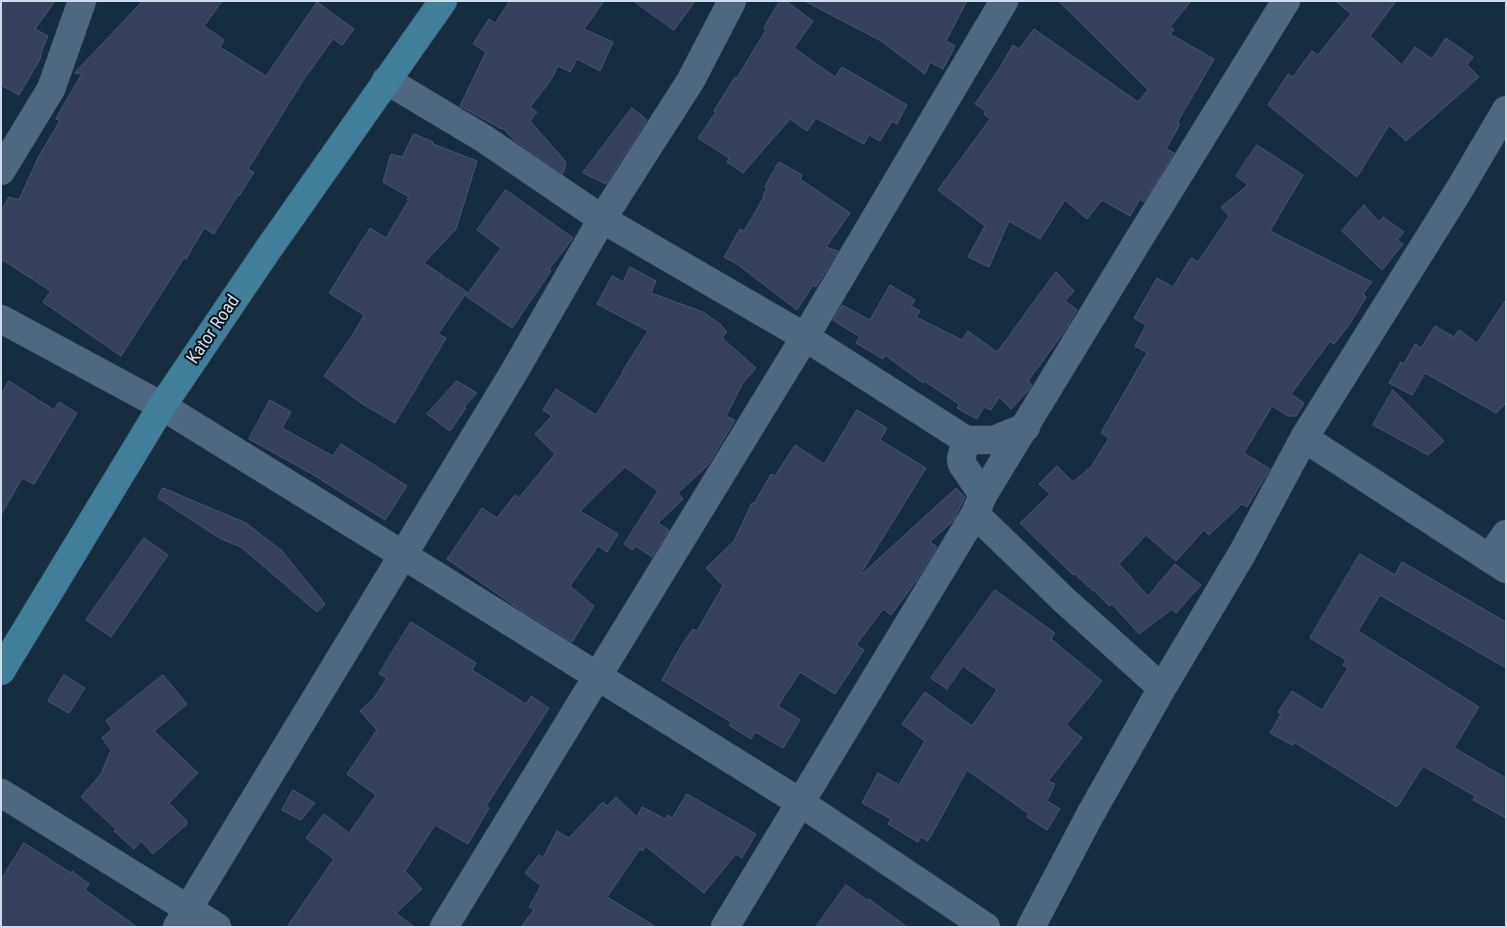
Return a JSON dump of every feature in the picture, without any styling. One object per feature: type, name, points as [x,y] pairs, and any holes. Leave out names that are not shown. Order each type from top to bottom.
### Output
[{"type":"main road","name":"Kator Road","points":[[1,671],[162,406],[267,251],[443,1]]},
{"type":"street","points":[[1,171],[50,89],[82,1]]},
{"type":"street","points":[[183,918],[514,372],[602,219],[691,80],[732,1]]},
{"type":"street","points":[[444,927],[804,337],[1004,1]]},
{"type":"street","points":[[725,927],[801,804],[1134,247],[1286,1]]},
{"type":"street","points":[[386,80],[483,138],[602,219],[804,337],[966,440],[994,440],[1026,426]]},
{"type":"street","points":[[1030,927],[1162,688],[1243,552],[1304,438],[1459,190],[1506,110]]},
{"type":"street","points":[[1,319],[162,406],[801,804],[986,927]]},
{"type":"street","points":[[1304,438],[1498,563],[1506,534]]},
{"type":"street","points":[[966,440],[961,459],[979,505],[1063,599],[1162,688]]},
{"type":"street","points":[[1,793],[183,918],[217,927]]},
{"type":"building","points":[[1,1],[55,1],[35,29],[48,36],[40,59],[19,95],[1,85]]},
{"type":"building","points":[[143,1],[222,1],[204,26],[224,40],[220,47],[266,76],[317,2],[354,29],[342,45],[333,39],[304,79],[248,169],[254,172],[214,234],[204,228],[186,259],[184,258],[121,356],[43,302],[51,291],[1,259],[1,211],[9,197],[19,200],[39,156],[60,121],[56,119],[82,74],[75,73]]},
{"type":"building","points":[[510,1],[604,1],[584,29],[613,42],[600,71],[577,59],[570,72],[558,66],[551,80],[530,107],[537,112],[530,121],[566,162],[563,174],[515,141],[503,128],[460,106],[486,52],[473,44],[489,19],[495,23]]},
{"type":"building","points":[[634,1],[695,1],[674,30]]},
{"type":"building","points":[[780,1],[786,1],[813,21],[794,48],[835,77],[842,67],[907,105],[897,124],[892,121],[880,141],[869,135],[864,144],[816,118],[807,131],[790,119],[743,173],[727,162],[729,158],[698,138],[766,30],[764,28]]},
{"type":"building","points":[[805,1],[967,1],[946,41],[955,46],[943,69],[930,62],[925,74],[881,41]]},
{"type":"building","points":[[1059,1],[1191,1],[1170,27],[1174,30],[1170,34],[1214,59],[1177,123],[1180,124],[1166,149],[1174,153],[1144,202],[1140,199],[1130,216],[1102,200],[1087,219],[1065,200],[1040,239],[1009,221],[989,267],[968,257],[985,226],[938,190],[990,119],[984,114],[986,111],[975,104],[1013,45],[1019,49],[1034,29],[1138,102],[1148,90]]},
{"type":"building","points":[[1336,1],[1396,1],[1370,36],[1402,65],[1415,47],[1432,59],[1446,38],[1473,57],[1467,65],[1479,77],[1406,141],[1389,125],[1357,177],[1268,105],[1288,74],[1293,77],[1312,51],[1318,55],[1351,14]]},
{"type":"building","points":[[632,108],[647,120],[606,184],[583,173]]},
{"type":"building","points":[[414,134],[433,142],[433,144],[477,161],[456,229],[424,263],[442,275],[441,280],[443,276],[467,292],[438,334],[446,338],[395,423],[364,405],[324,376],[364,315],[329,293],[370,228],[386,238],[409,200],[407,199],[409,197],[383,182],[391,154],[402,157]]},
{"type":"building","points":[[1257,145],[1303,175],[1270,231],[1372,282],[1363,294],[1366,297],[1349,325],[1334,344],[1330,341],[1291,394],[1304,403],[1296,416],[1288,416],[1272,406],[1244,453],[1270,469],[1247,507],[1242,504],[1209,535],[1204,530],[1176,561],[1146,535],[1119,564],[1148,596],[1175,564],[1201,585],[1176,613],[1172,609],[1139,634],[1112,604],[1109,606],[1094,590],[1074,573],[1073,575],[1020,523],[1050,494],[1039,484],[1057,466],[1073,482],[1091,467],[1109,438],[1101,433],[1147,353],[1135,346],[1146,325],[1134,318],[1157,278],[1173,287],[1191,258],[1198,262],[1229,216],[1221,207],[1248,185],[1236,176]]},
{"type":"building","points":[[779,162],[802,175],[800,179],[850,213],[826,247],[838,251],[816,287],[813,285],[797,310],[737,264],[724,257],[740,229],[744,231],[764,197],[767,188],[765,187]]},
{"type":"building","points":[[506,190],[573,238],[549,269],[551,271],[512,328],[466,296],[501,248],[477,230]]},
{"type":"building","points":[[1364,205],[1379,222],[1383,217],[1404,232],[1397,240],[1403,244],[1382,270],[1342,231]]},
{"type":"building","points":[[630,267],[656,281],[651,293],[703,312],[721,325],[727,332],[722,338],[756,368],[742,384],[726,416],[735,420],[708,465],[678,493],[683,499],[658,523],[669,530],[652,557],[636,546],[632,550],[624,544],[658,491],[625,467],[580,511],[618,534],[607,552],[598,546],[570,586],[594,606],[572,642],[519,609],[447,559],[482,508],[497,518],[515,495],[519,498],[555,454],[535,434],[552,416],[543,410],[556,389],[596,415],[623,372],[648,331],[597,304],[612,276],[623,282]]},
{"type":"building","points":[[1056,272],[1074,291],[1065,301],[1077,310],[1066,329],[1028,381],[1032,385],[1028,391],[1011,409],[999,397],[991,410],[984,407],[977,419],[957,408],[959,404],[924,381],[923,383],[885,355],[883,359],[856,343],[860,337],[833,320],[842,305],[870,320],[890,285],[915,300],[911,306],[920,311],[916,317],[962,340],[968,331],[997,352]]},
{"type":"building","points":[[1506,300],[1506,403],[1496,413],[1425,373],[1412,395],[1389,383],[1401,362],[1404,364],[1415,344],[1421,348],[1435,326],[1454,337],[1459,330],[1477,343]]},
{"type":"building","points":[[9,381],[54,410],[59,402],[77,413],[34,484],[22,478],[1,515],[1,395]]},
{"type":"building","points":[[457,381],[477,393],[464,407],[466,408],[450,431],[427,414]]},
{"type":"building","points":[[1393,390],[1444,441],[1428,455],[1373,425]]},
{"type":"building","points":[[270,400],[291,412],[282,428],[333,456],[341,444],[407,486],[385,520],[312,474],[249,439]]},
{"type":"building","points":[[857,410],[887,428],[880,440],[926,468],[862,574],[956,488],[965,497],[953,521],[930,542],[937,547],[916,581],[891,615],[883,609],[856,645],[864,650],[835,694],[800,672],[778,706],[800,720],[783,748],[755,732],[751,739],[729,725],[731,722],[662,680],[693,629],[697,631],[723,586],[706,568],[734,541],[752,503],[754,504],[771,474],[775,476],[795,445],[824,464]]},
{"type":"building","points":[[163,488],[246,523],[282,551],[325,604],[317,612],[241,547],[221,539],[158,498]]},
{"type":"building","points":[[144,538],[168,555],[111,637],[86,620]]},
{"type":"building","points":[[1360,554],[1395,575],[1402,562],[1506,622],[1506,668],[1380,595],[1358,631],[1479,707],[1454,748],[1506,778],[1506,818],[1473,800],[1475,796],[1423,766],[1397,807],[1294,742],[1292,745],[1270,733],[1281,714],[1278,712],[1292,691],[1322,710],[1348,668],[1343,665],[1346,660],[1310,638]]},
{"type":"building","points":[[995,590],[1055,633],[1051,639],[1102,681],[1066,725],[1082,738],[1048,781],[1055,784],[1047,801],[1060,809],[1047,830],[1027,817],[1029,814],[967,770],[928,841],[921,837],[918,842],[888,824],[891,819],[862,803],[878,773],[899,785],[925,741],[902,724],[925,692],[972,726],[997,690],[963,666],[947,689],[931,678]]},
{"type":"building","points":[[411,622],[476,663],[472,670],[526,704],[531,696],[549,708],[486,806],[489,808],[468,844],[435,825],[405,871],[422,889],[396,913],[414,927],[287,927],[334,859],[306,838],[324,814],[349,833],[376,795],[347,774],[377,730],[360,711],[374,698],[387,678],[379,674]]},
{"type":"building","points":[[64,675],[85,688],[69,713],[48,701]]},
{"type":"building","points":[[163,675],[187,704],[154,731],[198,773],[169,803],[187,821],[187,824],[153,854],[141,841],[134,849],[114,831],[116,829],[81,797],[101,774],[111,750],[102,738],[112,729],[106,721]]},
{"type":"building","points":[[293,790],[315,803],[301,820],[282,810]]},
{"type":"building","points":[[687,794],[756,834],[742,858],[736,854],[704,893],[645,846],[643,851],[640,849],[607,897],[656,927],[521,927],[534,910],[529,907],[541,886],[525,873],[539,855],[543,858],[557,831],[569,838],[603,802],[607,806],[616,797],[637,817],[642,807],[665,819],[668,815],[672,818]]},
{"type":"building","points":[[24,843],[71,873],[72,871],[89,884],[85,890],[137,927],[1,927],[1,880]]},
{"type":"building","points":[[846,885],[868,901],[869,899],[907,927],[816,927]]}]
